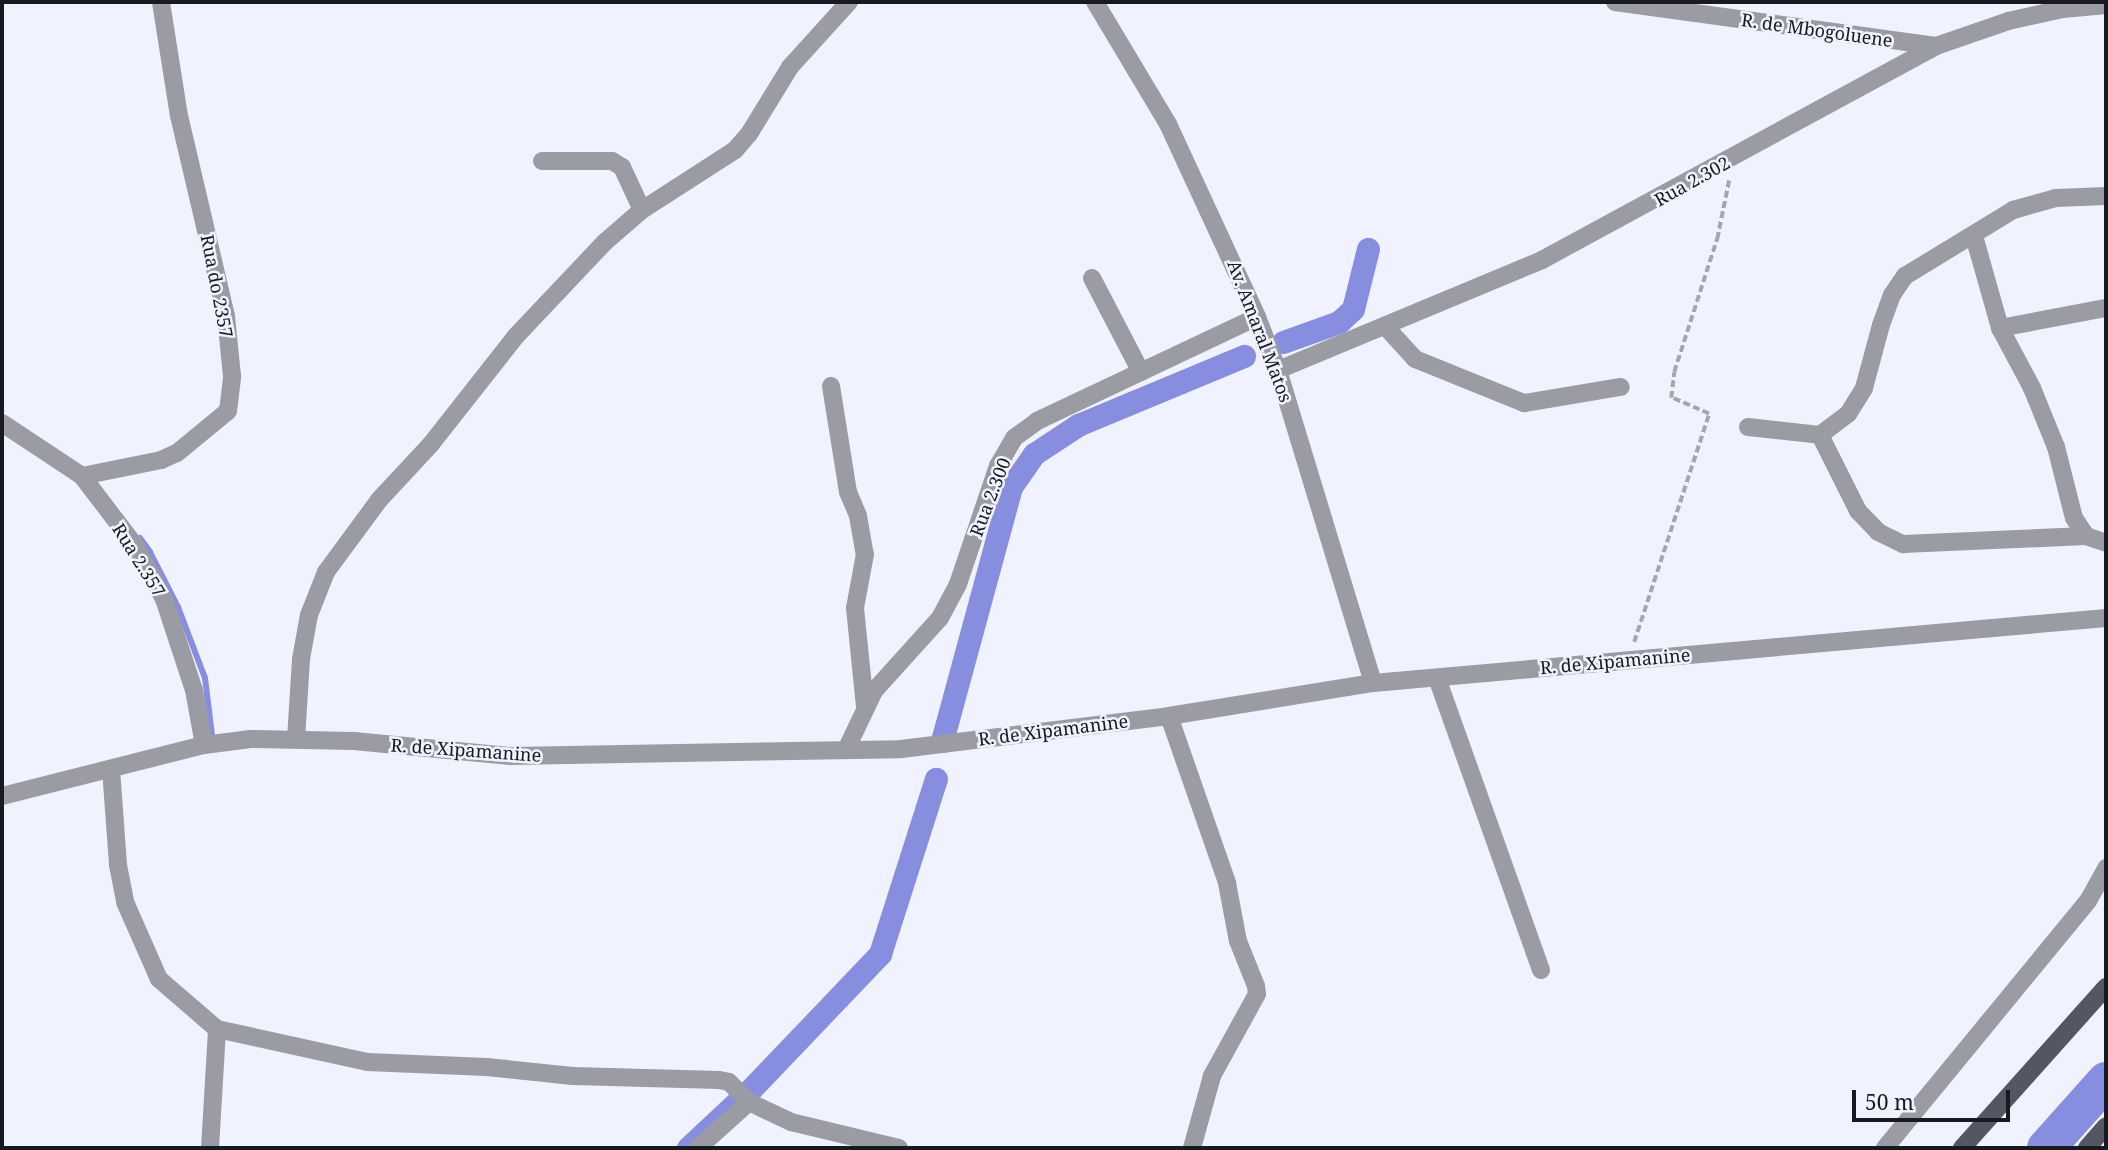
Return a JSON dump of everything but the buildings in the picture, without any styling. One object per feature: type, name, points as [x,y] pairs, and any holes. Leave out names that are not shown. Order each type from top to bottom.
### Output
[{"type":"main road","points":[[1962,1148],[2106,987]]},
{"type":"main road","points":[[2087,1148],[2106,1126]]},
{"type":"street","name":"Rua do 2357","points":[[82,476],[161,460],[177,453],[228,411],[232,376],[226,316],[179,116],[161,2]]},
{"type":"street","points":[[296,739],[300,659],[309,615],[326,572],[379,500],[431,444],[516,336],[605,242],[642,210],[734,150],[749,134],[790,67],[849,2]]},
{"type":"street","name":"Av. Amaral Matos","points":[[1095,2],[1168,124],[1258,317],[1279,370],[1373,683]]},
{"type":"street","name":"R. de Mbogoluene","points":[[1615,2],[1936,46]]},
{"type":"street","name":"Rua 2.302","points":[[1279,370],[1542,260],[1936,46],[2008,21],[2063,9],[2106,5]]},
{"type":"street","points":[[542,161],[612,160],[622,167],[642,210]]},
{"type":"street","points":[[1748,427],[1820,435],[1848,414],[1864,388],[1888,305],[1905,276],[1975,236],[2013,210],[2056,198],[2106,196]]},
{"type":"street","points":[[1975,236],[2000,328],[2032,388],[2056,447],[2074,517],[2087,537]]},
{"type":"street","points":[[1092,278],[1141,372]]},
{"type":"street","points":[[2000,328],[2106,308]]},
{"type":"street","name":"Rua 2.300","points":[[846,750],[874,691],[940,618],[958,584],[998,466],[1014,438],[1037,421],[1258,317]]},
{"type":"street","points":[[1385,326],[1415,359],[1524,403],[1621,387]]},
{"type":"street","points":[[831,386],[848,492],[858,516],[865,554],[855,608],[866,708]]},
{"type":"street","name":"Rua 2.357","points":[[2,423],[82,476],[135,547],[164,599],[194,690],[204,745]]},
{"type":"street","points":[[1820,435],[1858,511],[1878,532],[1903,544],[2087,537],[2106,543]]},
{"type":"street","name":"R. de Xipamanine","points":[[2,796],[204,745],[251,739],[354,741],[511,756],[901,748],[1169,716],[1373,683],[2106,619]]},
{"type":"street","points":[[1437,678],[1541,970]]},
{"type":"street","points":[[1169,716],[1227,883],[1238,942],[1257,994],[1212,1076],[1192,1148]]},
{"type":"street","points":[[111,769],[118,865],[125,902],[159,979],[217,1029],[367,1062],[487,1067],[573,1076],[681,1077],[729,1082],[749,1102],[791,1122],[899,1148]]},
{"type":"street","points":[[1885,1148],[2088,901],[2106,867]]},
{"type":"street","points":[[210,1148],[217,1029]]},
{"type":"street","points":[[698,1148],[749,1102]]},
{"type":"path","points":[[1628,660],[1709,414],[1671,398],[1674,372],[1717,239],[1734,157]]},
{"type":"waterway","points":[[1283,342],[1339,322],[1353,309],[1368,249]]},
{"type":"waterway","points":[[942,741],[1011,487],[1034,454],[1078,425],[1244,356]]},
{"type":"waterway","points":[[140,538],[178,607],[205,678],[213,743]]},
{"type":"waterway","points":[[688,1148],[751,1089],[880,954],[936,779]]},
{"type":"waterway","points":[[2046,1148],[2106,1081]]}]
